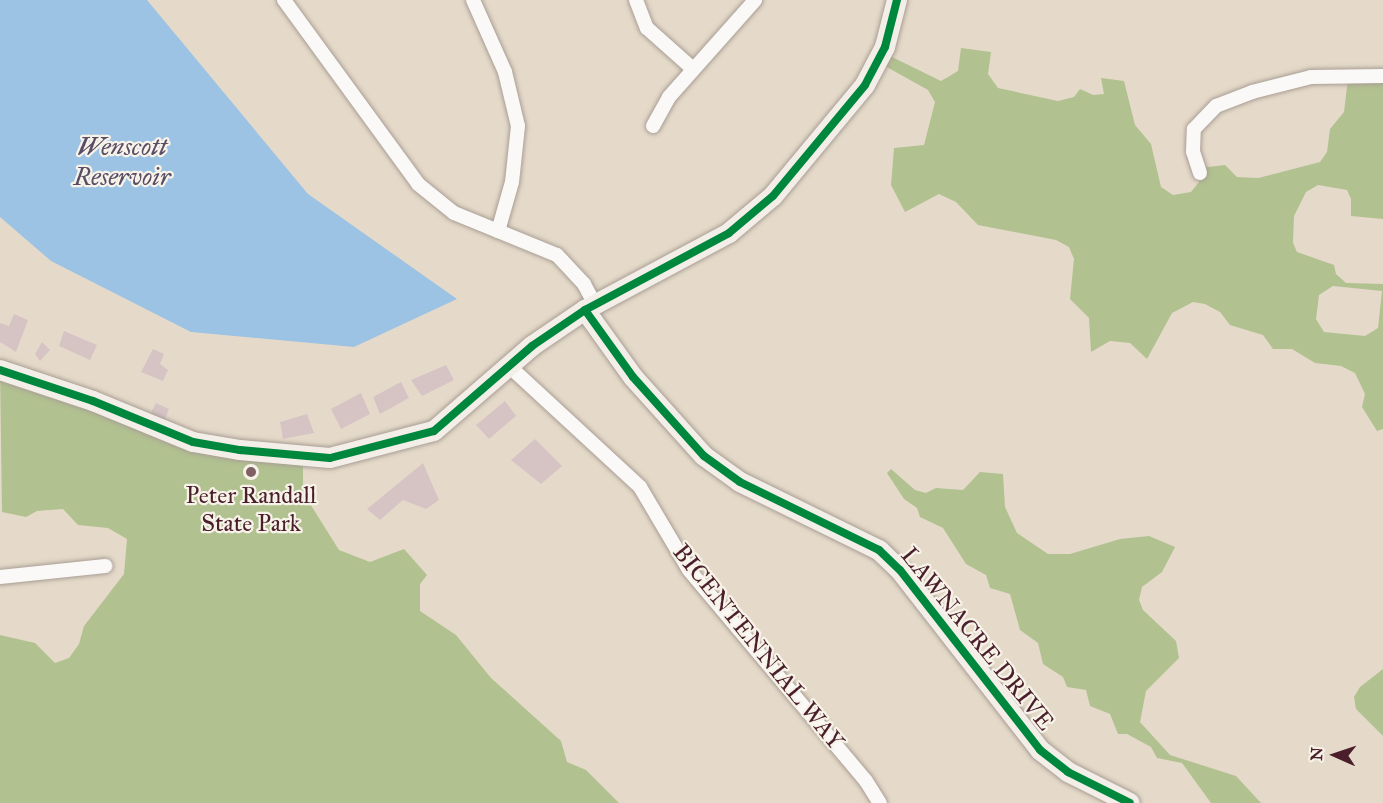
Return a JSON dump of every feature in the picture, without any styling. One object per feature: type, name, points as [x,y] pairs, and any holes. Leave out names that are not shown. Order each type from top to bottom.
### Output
[{"type":"street","points":[[284,0],[418,184],[454,213],[557,255],[577,275],[590,308]]},
{"type":"street","points":[[473,0],[514,97],[518,126],[512,182],[498,231]]},
{"type":"street","points":[[636,0],[647,28],[693,69]]},
{"type":"street","points":[[653,126],[669,97],[755,0]]},
{"type":"street","points":[[0,370],[93,400],[193,442],[330,458],[434,431],[508,365],[590,308],[729,234],[773,196],[865,84],[885,47],[897,0]]},
{"type":"street","points":[[1200,173],[1194,152],[1194,129],[1216,106],[1267,87],[1323,75],[1383,76]]},
{"type":"street","name":"LAWNACRE DRIVE","points":[[590,308],[633,377],[704,456],[740,482],[860,537],[879,550],[900,570],[1040,750],[1068,772],[1130,803]]},
{"type":"street","name":"BICENTENNIAL WAY","points":[[508,365],[640,487],[689,570],[866,781],[880,803]]},
{"type":"street","points":[[0,577],[105,566]]},
{"type":"green space","points":[[961,48],[991,52],[988,74],[998,88],[1058,101],[1074,97],[1080,89],[1093,95],[1104,94],[1101,78],[1124,81],[1135,125],[1151,144],[1161,187],[1173,195],[1191,192],[1199,182],[1200,168],[1225,165],[1237,177],[1258,178],[1320,162],[1327,152],[1330,129],[1344,112],[1348,78],[1383,79],[1383,219],[1351,216],[1351,199],[1347,190],[1318,185],[1306,192],[1294,216],[1293,243],[1297,252],[1334,265],[1336,274],[1346,283],[1383,284],[1383,429],[1377,431],[1362,407],[1365,394],[1355,373],[1341,366],[1315,363],[1292,349],[1273,349],[1263,335],[1230,325],[1220,312],[1205,304],[1193,302],[1172,313],[1147,359],[1130,343],[1110,341],[1091,352],[1089,318],[1070,299],[1074,259],[1069,247],[1056,240],[978,225],[956,202],[939,194],[905,212],[891,185],[894,148],[924,145],[935,102],[928,90],[885,66],[888,55],[941,81],[958,71]],"holes":[[[1333,286],[1382,291],[1378,328],[1365,336],[1324,332],[1316,319],[1319,295]]]},
{"type":"green space","points":[[0,369],[150,427],[303,458],[303,484],[307,499],[339,550],[370,562],[404,549],[427,575],[420,584],[420,611],[456,635],[491,678],[561,741],[567,762],[586,770],[619,803],[0,803],[0,635],[35,643],[55,663],[69,658],[79,644],[84,626],[124,574],[127,539],[108,528],[78,525],[63,509],[37,511],[26,517],[2,512]]},
{"type":"green space","points":[[891,469],[915,490],[926,493],[936,488],[963,490],[980,472],[1003,474],[1005,507],[1017,533],[1048,554],[1070,554],[1120,539],[1149,536],[1175,547],[1162,572],[1142,587],[1139,600],[1143,610],[1176,641],[1179,658],[1146,691],[1140,722],[1170,755],[1236,776],[1261,803],[1211,803],[1182,763],[1157,758],[1151,747],[1127,734],[1118,734],[1110,714],[1090,706],[1086,690],[1067,687],[1063,677],[1043,664],[1038,643],[1020,630],[1010,594],[990,588],[986,575],[966,564],[943,528],[920,517],[917,508],[904,499],[887,473]]},
{"type":"green space","points":[[1383,669],[1383,736],[1356,709],[1354,697],[1360,687]]},
{"type":"water","name":"Wenscott Reservoir","points":[[0,0],[147,0],[308,194],[457,299],[354,347],[191,332],[51,261],[0,217]]},
{"type":"building","points":[[14,314],[28,320],[16,352],[0,342],[0,323],[9,326]]},
{"type":"building","points":[[64,331],[97,345],[90,360],[59,346]]},
{"type":"building","points":[[42,342],[50,350],[40,361],[35,354]]},
{"type":"building","points":[[153,349],[164,354],[160,364],[168,370],[163,381],[141,372]]},
{"type":"building","points":[[446,365],[454,380],[422,396],[411,380]]},
{"type":"building","points":[[401,382],[409,398],[380,414],[373,397]]},
{"type":"building","points":[[361,393],[370,414],[341,429],[331,409]]},
{"type":"building","points":[[505,401],[516,416],[489,439],[476,425]]},
{"type":"building","points":[[156,403],[169,409],[164,421],[150,415]]},
{"type":"building","points":[[307,414],[314,433],[283,439],[280,422]]},
{"type":"building","points":[[535,439],[562,466],[541,484],[511,460]]},
{"type":"building","points":[[423,463],[439,500],[426,509],[403,500],[380,520],[367,509]]},
{"type":"cycle path","points":[[0,370],[93,401],[193,442],[240,450],[330,458],[434,431],[532,346],[585,310],[729,233],[773,196],[865,85],[885,47],[897,0]]},
{"type":"cycle path","points":[[585,310],[633,377],[704,456],[740,482],[879,550],[900,570],[1040,750],[1068,772],[1130,803]]},
{"type":"place","name":"Peter Randall State Park","points":[[251,472]]}]
